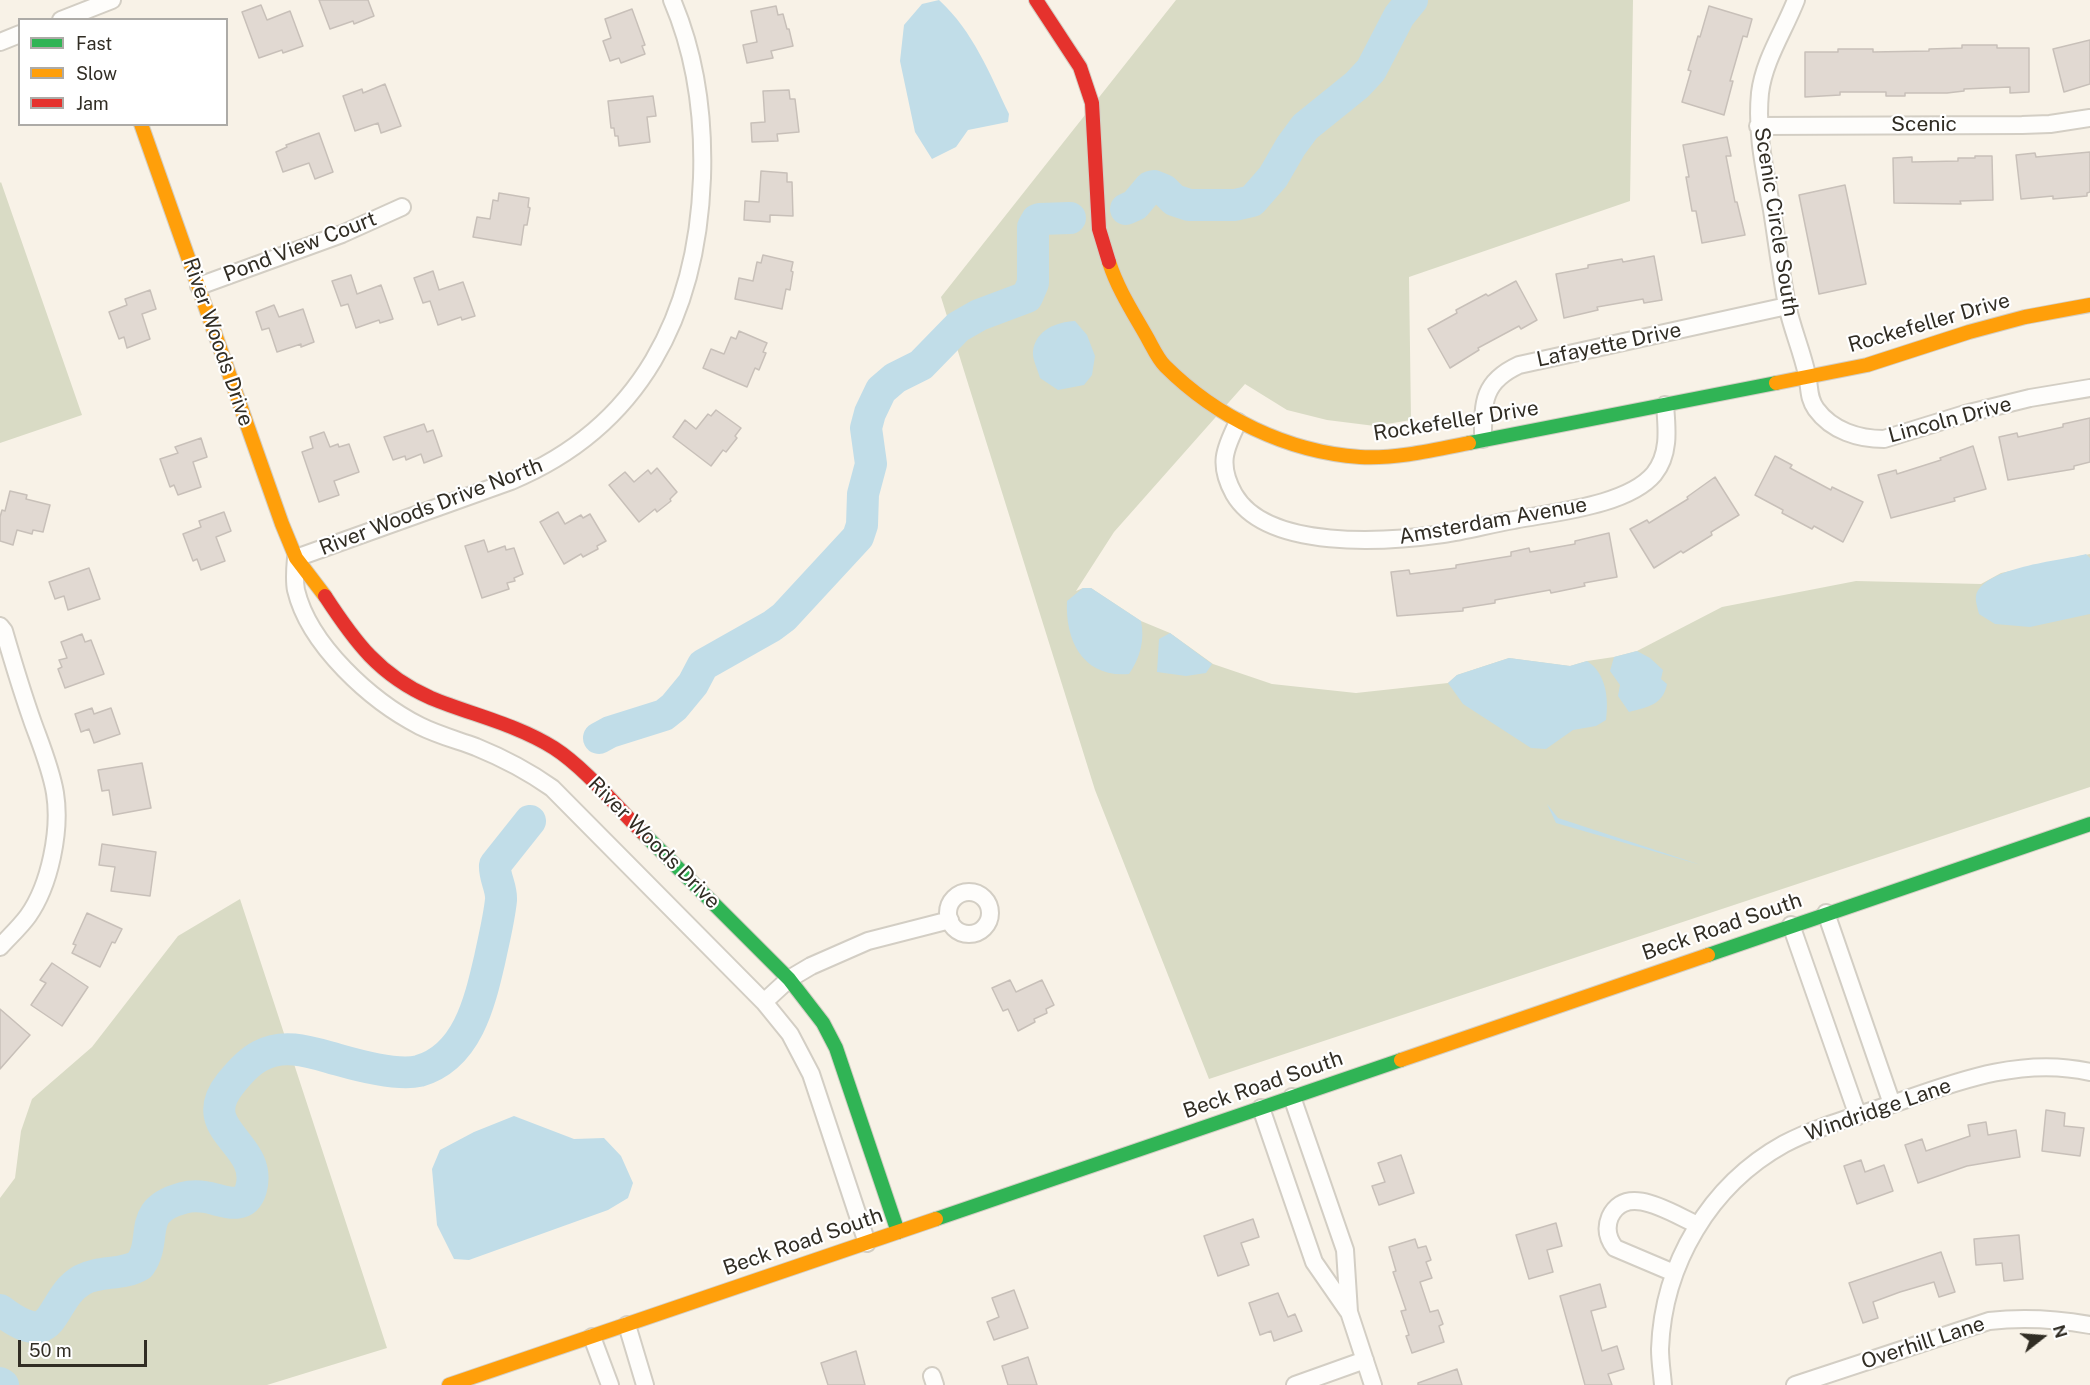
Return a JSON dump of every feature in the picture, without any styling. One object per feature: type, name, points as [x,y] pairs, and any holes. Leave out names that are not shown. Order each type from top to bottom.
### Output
[{"type":"street","name":"River Woods Drive North","points":[[296,558],[448,505],[536,471],[569,451],[605,422],[632,392],[651,366],[673,324],[684,294],[691,266],[702,191],[703,157],[699,93],[684,32],[672,0]]},
{"type":"street","name":"Rockefeller Drive","points":[[1036,0],[1080,67],[1092,103],[1099,229],[1115,281],[1163,365],[1215,408],[1238,422],[1298,446],[1360,457],[1398,455],[1867,365],[1969,332],[2025,317],[2090,304]]},
{"type":"street","name":"Scenic Circle South","points":[[1796,0],[1766,68],[1760,91],[1758,126],[1787,306],[1808,377]]},
{"type":"street","points":[[67,18],[104,6]]},
{"type":"street","points":[[0,42],[18,35]]},
{"type":"street","name":"Scenic","points":[[1758,126],[2022,125],[2050,124],[2090,118]]},
{"type":"street","name":"River Woods Drive","points":[[142,126],[296,558],[319,587],[333,612],[350,635],[372,658],[392,675],[432,698],[507,724],[554,748],[572,762],[635,823],[789,978],[823,1023],[836,1048],[898,1232]]},
{"type":"street","name":"Pond View Court","points":[[199,286],[342,234],[402,207]]},
{"type":"street","name":"Lafayette Drive","points":[[1483,439],[1483,410],[1486,395],[1495,380],[1519,365],[1787,306]]},
{"type":"street","name":"Lincoln Drive","points":[[1808,377],[1808,394],[1815,409],[1827,421],[1847,433],[1870,439],[1894,437],[1956,417],[2030,398],[2090,388]]},
{"type":"street","name":"Amsterdam Avenue","points":[[1238,422],[1224,453],[1226,474],[1238,501],[1254,515],[1264,522],[1292,531],[1351,539],[1389,540],[1444,534],[1587,506],[1619,498],[1638,489],[1654,474],[1665,453],[1668,434],[1665,405]]},
{"type":"street","name":"River Woods Drive","points":[[296,558],[296,588],[303,608],[320,638],[349,673],[393,710],[420,726],[503,759],[532,774],[552,788],[764,1002],[790,1034],[811,1074],[867,1243]]},
{"type":"street","points":[[0,626],[4,631],[50,772],[56,812],[54,847],[46,879],[28,915],[0,946]]},
{"type":"street","name":"Beck Road South","points":[[449,1385],[2090,824]]},
{"type":"street","points":[[1826,913],[1892,1104]]},
{"type":"street","points":[[764,1002],[789,978],[811,966],[868,941],[950,920]]},
{"type":"street","points":[[1791,925],[1858,1116]]},
{"type":"street","name":"Windridge Lane","points":[[1663,1385],[1661,1331],[1674,1273],[1698,1225],[1730,1185],[1767,1155],[1802,1136],[1985,1074],[2005,1070],[2053,1067],[2090,1072]]},
{"type":"street","points":[[1292,1097],[1345,1250],[1349,1312],[1373,1385]]},
{"type":"street","points":[[1261,1108],[1314,1262],[1349,1312]]},
{"type":"street","points":[[1674,1273],[1615,1248],[1607,1232],[1611,1216],[1617,1206],[1625,1201],[1640,1200],[1698,1225]]},
{"type":"street","name":"Overhill Lane","points":[[1795,1385],[1989,1321],[2019,1318],[2059,1320],[2090,1326]]},
{"type":"street","points":[[627,1325],[645,1385]]},
{"type":"street","points":[[592,1337],[610,1385]]},
{"type":"street","points":[[1294,1385],[1365,1360]]},
{"type":"green space","points":[[1176,0],[1633,0],[1630,201],[1409,277],[1411,420],[1375,426],[1327,420],[1287,410],[1245,384],[1114,532],[1076,591],[1091,588],[1141,621],[1170,633],[1213,664],[1272,684],[1356,693],[1448,683],[1457,675],[1509,658],[1570,666],[1614,657],[1637,651],[1722,607],[1856,581],[1981,584],[2001,573],[2090,554],[2090,787],[1209,1079],[1095,790],[941,297]]},
{"type":"green space","points":[[0,183],[82,415],[0,443]]},
{"type":"green space","points":[[240,899],[387,1348],[267,1385],[0,1385],[0,1198],[15,1178],[21,1131],[32,1099],[92,1047],[178,936]]},
{"type":"water","points":[[939,0],[962,25],[971,39],[1009,114],[1008,122],[968,130],[956,147],[932,159],[915,132],[900,61],[904,25],[922,4]]},
{"type":"water","points":[[1075,321],[1087,335],[1095,356],[1092,375],[1084,385],[1058,390],[1040,378],[1033,351],[1038,338],[1048,328]]},
{"type":"water","points":[[2086,554],[2090,558],[2090,614],[2030,627],[1995,624],[1979,614],[1976,596],[1981,586],[1992,578],[2024,567]]},
{"type":"water","points":[[1083,588],[1091,588],[1141,621],[1141,649],[1129,674],[1113,674],[1100,670],[1080,654],[1074,643],[1067,616],[1067,601]]},
{"type":"water","points":[[1170,633],[1212,664],[1206,673],[1186,676],[1157,672],[1159,639]]},
{"type":"water","points":[[1637,651],[1650,658],[1663,670],[1661,679],[1667,684],[1662,697],[1654,704],[1629,712],[1618,696],[1620,685],[1610,671],[1614,657]]},
{"type":"water","points":[[1509,658],[1570,666],[1587,661],[1598,672],[1605,687],[1606,720],[1596,726],[1573,730],[1546,749],[1531,748],[1463,704],[1448,683],[1457,675]]},
{"type":"water","points":[[1547,804],[1558,818],[1701,865],[1556,823]]},
{"type":"water","points":[[514,1116],[574,1139],[604,1138],[621,1156],[633,1183],[628,1198],[608,1210],[469,1260],[454,1259],[437,1225],[432,1169],[440,1150],[474,1132]]},
{"type":"building","points":[[319,0],[368,0],[374,16],[354,24],[353,21],[330,29]]},
{"type":"building","points":[[261,5],[267,20],[290,11],[303,46],[259,58],[242,12]]},
{"type":"building","points":[[776,6],[778,15],[783,14],[793,46],[771,51],[773,58],[747,63],[743,45],[757,42],[751,11]]},
{"type":"building","points":[[1709,6],[1752,19],[1747,37],[1743,36],[1730,81],[1733,81],[1724,115],[1682,102],[1691,71],[1688,70]]},
{"type":"building","points":[[632,9],[645,45],[642,46],[645,54],[621,63],[619,58],[610,61],[603,41],[611,38],[605,19]]},
{"type":"building","points":[[2090,40],[2090,84],[2064,92],[2053,49]]},
{"type":"building","points":[[1962,45],[2029,48],[2029,92],[2010,93],[2010,87],[1964,89],[1964,91],[1947,93],[1905,93],[1905,96],[1886,96],[1886,92],[1840,92],[1840,95],[1805,97],[1805,52],[1838,52],[1838,49],[1873,49],[1873,52],[1929,51],[1929,49],[1962,48]]},
{"type":"building","points":[[385,84],[401,126],[381,133],[378,123],[355,131],[343,96],[362,89],[363,93]]},
{"type":"building","points":[[789,90],[790,99],[795,99],[799,132],[777,134],[778,141],[752,142],[751,123],[765,122],[763,91]]},
{"type":"building","points":[[653,96],[656,116],[647,117],[650,142],[619,146],[618,136],[615,136],[614,128],[611,128],[608,101]]},
{"type":"building","points":[[319,133],[333,172],[315,179],[309,163],[283,172],[276,152],[287,147],[286,145]]},
{"type":"building","points":[[1727,137],[1731,156],[1726,156],[1735,202],[1737,202],[1745,235],[1702,243],[1696,211],[1692,211],[1683,145]]},
{"type":"building","points":[[2090,152],[2090,192],[2087,196],[2021,199],[2016,155],[2035,153],[2036,157]]},
{"type":"building","points":[[1975,156],[1992,156],[1993,200],[1960,201],[1961,204],[1894,203],[1893,158],[1912,157],[1912,162],[1958,161],[1958,158],[1975,158]]},
{"type":"building","points":[[761,171],[787,173],[787,182],[792,182],[793,216],[770,215],[770,222],[744,220],[745,201],[759,202]]},
{"type":"building","points":[[1845,185],[1866,284],[1819,294],[1799,195]]},
{"type":"building","points":[[499,193],[529,198],[528,207],[530,208],[527,225],[524,225],[521,245],[473,237],[477,217],[490,219],[493,200],[498,201]]},
{"type":"building","points":[[763,255],[793,262],[790,290],[786,289],[782,309],[735,299],[739,278],[753,281],[757,262],[761,263]]},
{"type":"building","points":[[1654,256],[1662,300],[1644,303],[1643,299],[1597,307],[1598,310],[1564,318],[1556,274],[1588,268],[1588,265]]},
{"type":"building","points":[[433,271],[439,290],[463,282],[475,316],[462,320],[461,317],[438,325],[430,301],[423,303],[414,278]]},
{"type":"building","points":[[351,275],[357,294],[381,285],[393,319],[380,323],[379,320],[356,328],[348,304],[341,306],[332,281]]},
{"type":"building","points":[[1516,281],[1537,320],[1521,329],[1519,326],[1478,348],[1479,350],[1450,368],[1428,329],[1457,313],[1456,310]]},
{"type":"building","points":[[150,290],[156,309],[142,314],[150,339],[127,348],[124,337],[119,339],[109,312],[127,305],[125,299]]},
{"type":"building","points":[[274,305],[279,317],[303,309],[314,342],[277,352],[269,328],[262,330],[256,312]]},
{"type":"building","points":[[739,331],[767,343],[763,352],[766,353],[759,370],[755,368],[747,387],[703,368],[711,349],[724,354],[731,337],[736,339]]},
{"type":"building","points":[[716,410],[741,428],[735,436],[737,438],[726,452],[723,450],[711,466],[673,437],[685,420],[696,429],[708,414],[711,416]]},
{"type":"building","points":[[2090,418],[2090,462],[2074,466],[2074,469],[2008,480],[1999,437],[2017,433],[2018,437],[2063,427],[2063,424]]},
{"type":"building","points":[[424,424],[427,432],[433,430],[442,456],[424,463],[421,454],[406,460],[405,456],[393,460],[384,437]]},
{"type":"building","points":[[324,432],[330,447],[349,444],[359,472],[334,481],[339,495],[319,502],[302,452],[313,448],[310,437]]},
{"type":"building","points":[[201,438],[207,457],[193,462],[201,487],[178,495],[174,485],[170,487],[160,459],[178,453],[175,447]]},
{"type":"building","points":[[1973,446],[1986,489],[1954,498],[1955,501],[1891,518],[1878,475],[1896,470],[1897,474],[1941,460],[1940,458]]},
{"type":"building","points":[[1775,456],[1792,465],[1790,468],[1831,490],[1832,487],[1863,502],[1843,542],[1814,526],[1812,529],[1782,513],[1783,510],[1755,495]]},
{"type":"building","points":[[657,468],[677,492],[670,499],[671,501],[657,512],[655,509],[639,522],[609,485],[625,472],[634,482],[648,470],[651,474]]},
{"type":"building","points":[[1715,477],[1739,515],[1711,532],[1712,535],[1654,568],[1630,529],[1647,520],[1649,523],[1688,499],[1687,497]]},
{"type":"building","points":[[10,491],[27,495],[26,499],[50,505],[43,532],[33,530],[32,534],[17,530],[13,545],[0,541],[0,517],[2,510],[5,511]]},
{"type":"building","points":[[224,512],[231,531],[216,537],[225,561],[201,570],[197,559],[193,561],[183,534],[201,527],[199,521]]},
{"type":"building","points":[[558,512],[565,524],[581,515],[583,518],[590,514],[606,541],[597,546],[598,549],[583,557],[581,554],[564,564],[540,522]]},
{"type":"building","points":[[1609,533],[1617,577],[1584,583],[1585,586],[1551,593],[1550,590],[1495,600],[1495,603],[1463,608],[1463,611],[1397,616],[1391,572],[1409,570],[1410,574],[1456,568],[1456,565],[1511,556],[1511,552],[1529,548],[1530,552],[1575,544],[1575,541]]},
{"type":"building","points":[[484,540],[488,552],[505,546],[506,550],[514,548],[523,574],[514,578],[515,581],[507,583],[509,589],[482,598],[465,546]]},
{"type":"building","points":[[89,568],[100,599],[68,610],[64,596],[55,599],[49,582]]},
{"type":"building","points":[[82,634],[85,642],[91,640],[104,674],[65,688],[58,669],[62,667],[59,660],[67,658],[61,642]]},
{"type":"building","points":[[92,708],[94,714],[111,708],[120,734],[94,743],[89,729],[81,732],[75,714]]},
{"type":"building","points":[[142,763],[151,808],[113,815],[109,790],[102,791],[98,770]]},
{"type":"building","points":[[102,844],[156,852],[150,896],[111,891],[115,867],[99,865]]},
{"type":"building","points":[[87,913],[122,929],[115,943],[112,942],[100,967],[72,953],[76,945],[73,944]]},
{"type":"building","points":[[52,963],[88,987],[62,1026],[31,1005],[46,983],[40,980]]},
{"type":"building","points":[[1010,980],[1016,992],[1042,980],[1054,1005],[1046,1009],[1047,1013],[1034,1019],[1035,1022],[1018,1031],[1008,1009],[1003,1011],[992,988]]},
{"type":"building","points":[[0,1009],[30,1035],[0,1069]]},
{"type":"building","points":[[2046,1110],[2065,1113],[2064,1126],[2084,1128],[2080,1156],[2042,1151]]},
{"type":"building","points":[[1986,1122],[1988,1135],[2016,1130],[2020,1157],[1967,1166],[1918,1183],[1905,1145],[1922,1139],[1926,1151],[1970,1136],[1968,1125]]},
{"type":"building","points":[[1401,1155],[1414,1193],[1379,1205],[1372,1186],[1385,1182],[1378,1163]]},
{"type":"building","points":[[1861,1160],[1865,1172],[1884,1165],[1893,1191],[1857,1204],[1844,1166]]},
{"type":"building","points":[[1253,1219],[1259,1237],[1241,1243],[1249,1265],[1218,1276],[1204,1236]]},
{"type":"building","points":[[1556,1223],[1562,1246],[1547,1250],[1553,1272],[1529,1279],[1516,1235]]},
{"type":"building","points":[[2019,1235],[2023,1279],[2004,1281],[2002,1263],[1976,1265],[1974,1239]]},
{"type":"building","points":[[1415,1239],[1418,1248],[1426,1246],[1431,1260],[1426,1262],[1432,1278],[1420,1282],[1430,1312],[1438,1310],[1443,1324],[1439,1326],[1444,1342],[1412,1353],[1401,1311],[1406,1310],[1393,1272],[1396,1271],[1389,1247]]},
{"type":"building","points":[[1941,1252],[1955,1292],[1939,1297],[1934,1282],[1900,1292],[1873,1302],[1878,1318],[1863,1323],[1849,1283]]},
{"type":"building","points":[[1600,1284],[1606,1307],[1591,1311],[1602,1351],[1617,1346],[1624,1369],[1608,1374],[1612,1385],[1585,1385],[1560,1296]]},
{"type":"building","points":[[1014,1290],[1028,1328],[994,1340],[987,1322],[999,1317],[992,1298]]},
{"type":"building","points":[[1278,1293],[1288,1317],[1295,1314],[1302,1331],[1274,1341],[1271,1331],[1260,1335],[1249,1303]]},
{"type":"building","points":[[856,1351],[865,1385],[828,1385],[821,1363]]},
{"type":"building","points":[[1028,1357],[1037,1385],[1008,1385],[1002,1366]]},
{"type":"building","points":[[1457,1369],[1462,1385],[1418,1385],[1418,1383]]},
{"type":"waterway","points":[[1126,209],[1135,205],[1150,187],[1154,186],[1164,190],[1174,200],[1189,205],[1235,205],[1252,201],[1273,177],[1305,127],[1357,85],[1371,70],[1399,16],[1412,0]]},
{"type":"waterway","points":[[599,738],[610,732],[664,715],[674,707],[693,684],[703,665],[784,617],[858,537],[862,525],[863,494],[871,464],[866,428],[881,390],[895,378],[921,365],[958,327],[979,315],[1027,297],[1033,283],[1033,227],[1040,219],[1070,218]]},
{"type":"waterway","points":[[0,1310],[19,1322],[33,1327],[43,1326],[71,1289],[82,1280],[96,1275],[126,1271],[140,1265],[148,1245],[153,1218],[168,1203],[194,1196],[231,1203],[243,1201],[251,1189],[252,1173],[248,1160],[224,1126],[219,1114],[221,1100],[230,1084],[247,1065],[260,1056],[279,1050],[299,1050],[379,1070],[410,1072],[436,1064],[449,1053],[469,1025],[482,992],[501,900],[495,865],[530,821]]},
{"type":"traffic: fast","points":[[1469,443],[1776,383]]},
{"type":"traffic: fast","points":[[1708,955],[2090,824]]},
{"type":"traffic: fast","points":[[643,833],[789,979],[823,1023],[836,1048],[898,1232]]},
{"type":"traffic: fast","points":[[936,1219],[1401,1060]]},
{"type":"traffic: slow","points":[[142,126],[282,524],[296,558],[325,596]]},
{"type":"traffic: slow","points":[[1109,262],[1127,302],[1162,363],[1207,401],[1254,429],[1306,448],[1360,457],[1401,455],[1469,443]]},
{"type":"traffic: slow","points":[[1776,383],[1867,365],[1969,332],[2025,317],[2090,305]]},
{"type":"traffic: slow","points":[[1401,1060],[1708,955]]},
{"type":"traffic: slow","points":[[449,1385],[936,1219]]},
{"type":"traffic: jam","points":[[1036,0],[1080,67],[1092,103],[1099,229],[1109,262]]},
{"type":"traffic: jam","points":[[325,596],[370,656],[397,679],[431,698],[525,732],[554,748],[589,777],[643,833]]}]
